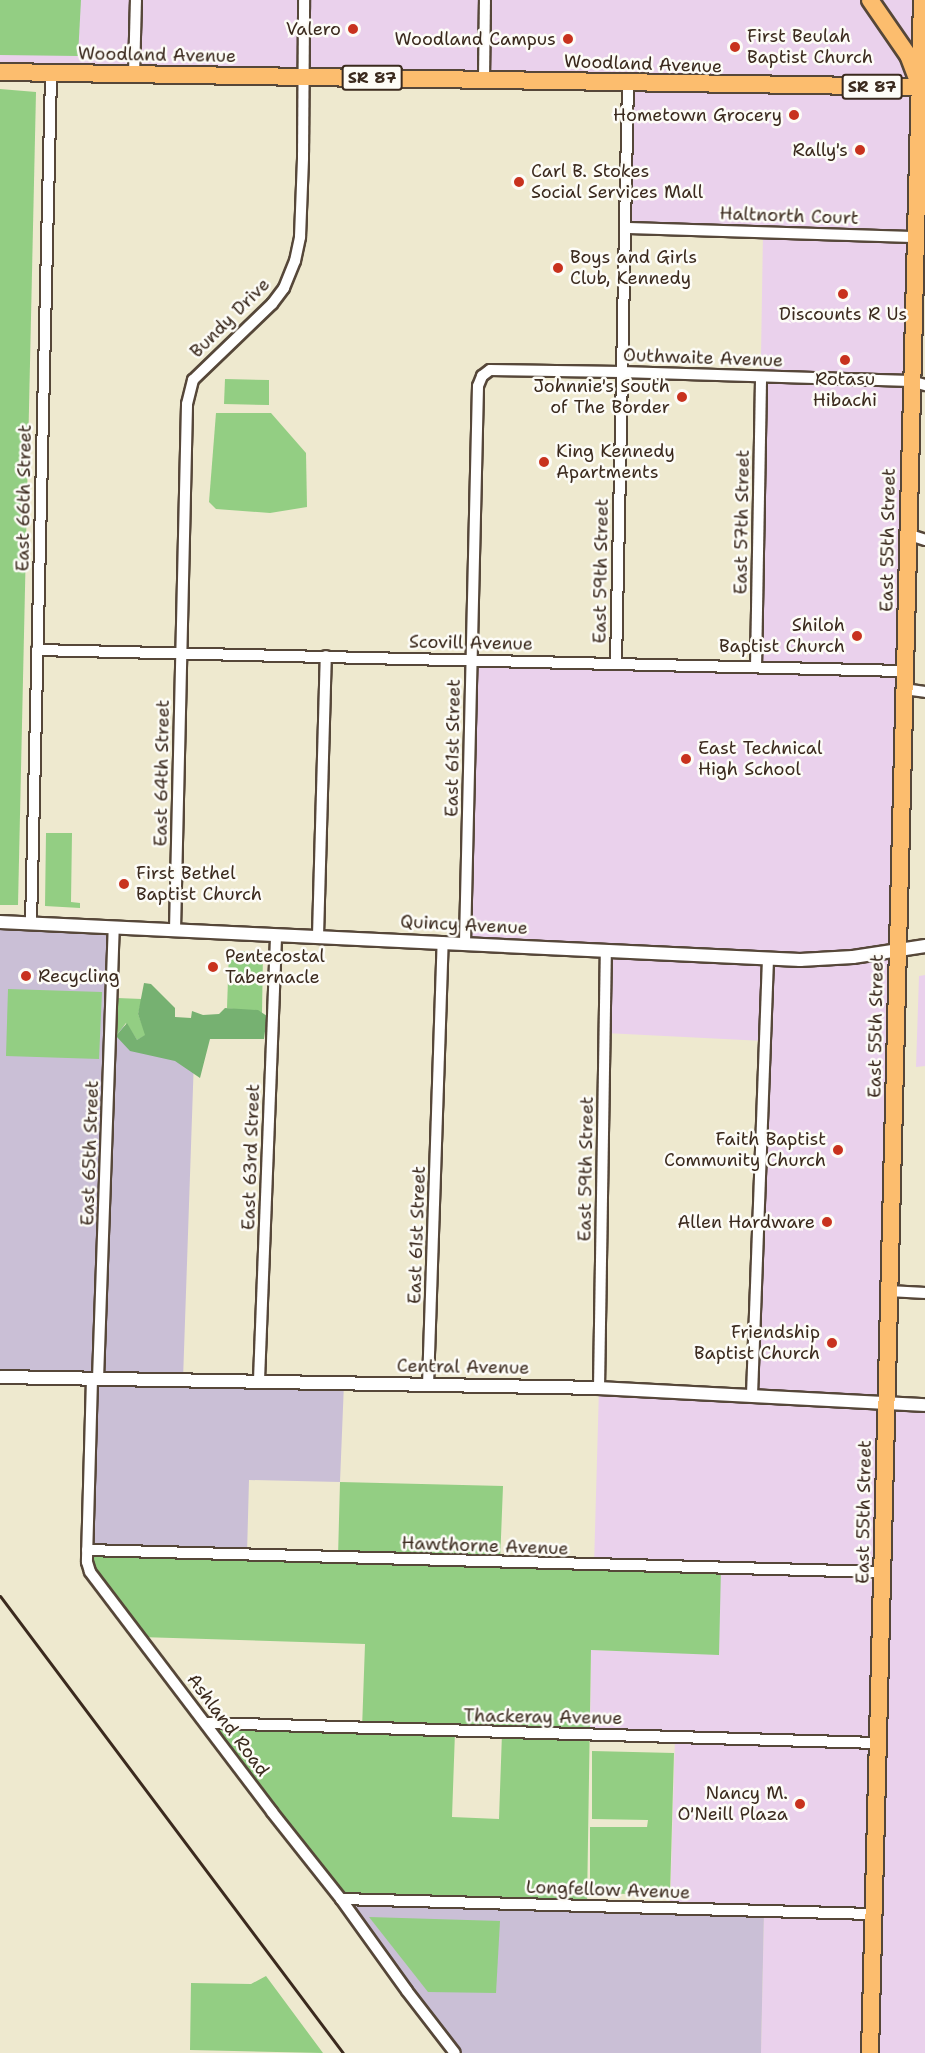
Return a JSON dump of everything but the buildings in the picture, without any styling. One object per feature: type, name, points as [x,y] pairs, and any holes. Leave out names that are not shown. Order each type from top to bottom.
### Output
[{"type":"main road","points":[[870,0],[908,55],[922,87]]},
{"type":"main road","name":"East 55th Street","points":[[870,2053],[904,671],[908,534],[918,383],[915,237],[922,87],[922,0]]},
{"type":"main road","name":"Woodland Avenue","points":[[0,72],[922,87]]},
{"type":"street","points":[[134,75],[136,0]]},
{"type":"street","points":[[304,0],[304,77]]},
{"type":"street","points":[[484,79],[485,0]]},
{"type":"street","name":"East 66th Street","points":[[31,924],[51,73]]},
{"type":"street","name":"Bundy Drive","points":[[181,654],[187,404],[193,380],[272,304],[284,288],[295,261],[300,237],[304,77]]},
{"type":"street","name":"East 59th Street","points":[[616,664],[628,83]]},
{"type":"street","name":"Haltnorth Court","points":[[626,228],[915,237]]},
{"type":"street","name":"Outhwaite Avenue","points":[[482,376],[490,370],[621,372],[918,383]]},
{"type":"street","name":"East 61st Street","points":[[465,942],[478,386],[482,376]]},
{"type":"street","name":"East 57th Street","points":[[756,667],[761,377]]},
{"type":"street","points":[[908,534],[925,540]]},
{"type":"street","name":"Scovill Avenue","points":[[37,650],[904,671]]},
{"type":"street","name":"East 64th Street","points":[[175,930],[181,654]]},
{"type":"street","points":[[318,936],[326,656]]},
{"type":"street","points":[[904,689],[925,692]]},
{"type":"street","name":"Quincy Avenue","points":[[0,922],[826,960],[925,946]]},
{"type":"street","name":"East 65th Street","points":[[95,1379],[114,927]]},
{"type":"street","name":"East 63rd Street","points":[[259,1380],[276,935]]},
{"type":"street","name":"East 61st Street","points":[[428,1385],[443,942]]},
{"type":"street","name":"East 59th Street","points":[[599,1388],[606,950]]},
{"type":"street","points":[[752,1395],[768,958]]},
{"type":"street","points":[[889,1292],[925,1293]]},
{"type":"street","name":"Central Avenue","points":[[0,1377],[599,1388],[886,1401],[925,1405]]},
{"type":"street","name":"Ashland Road","points":[[95,1379],[87,1550],[90,1572],[456,2053]]},
{"type":"street","name":"Hawthorne Avenue","points":[[87,1550],[882,1572]]},
{"type":"street","name":"Thackeray Avenue","points":[[207,1724],[878,1743]]},
{"type":"street","name":"Longfellow Avenue","points":[[341,1899],[873,1914]]},
{"type":"shaded area","points":[[0,0],[922,0],[925,87],[925,254],[915,251],[886,1400],[925,1405],[925,2053],[761,2053],[764,1912],[670,1908],[675,1737],[590,1735],[591,1650],[719,1654],[594,1566],[599,1388],[752,1395],[765,1041],[605,1033],[606,950],[465,942],[472,659],[756,667],[763,232],[626,228],[628,83],[0,72]]},
{"type":"shaded area","points":[[0,922],[114,927],[111,1026],[195,1029],[183,1380],[344,1383],[340,1482],[249,1480],[247,1554],[87,1549],[92,1380],[0,1377]]},
{"type":"shaded area","points":[[925,975],[925,1066],[916,1067],[919,976]]},
{"type":"shaded area","points":[[341,1899],[764,1911],[761,2053],[455,2053]]},
{"type":"green space","points":[[0,0],[81,0],[78,56],[0,55]]},
{"type":"green space","points":[[0,89],[36,92],[18,905],[0,905]]},
{"type":"green space","points":[[225,379],[269,380],[269,405],[224,404]]},
{"type":"green space","points":[[216,413],[271,413],[306,453],[307,507],[270,513],[216,509],[209,502]]},
{"type":"green space","points":[[46,833],[72,833],[71,902],[80,903],[80,908],[45,906]]},
{"type":"green space","points":[[229,951],[263,952],[262,1013],[227,1008]]},
{"type":"green space","points":[[144,983],[151,984],[175,1008],[175,1017],[191,1018],[192,1011],[203,1015],[219,1014],[225,1008],[258,1010],[267,1016],[264,1039],[210,1039],[200,1078],[175,1061],[130,1051],[116,1036],[127,1023],[137,1040],[145,1035],[138,1014]]},
{"type":"green space","points":[[8,989],[102,992],[99,1059],[6,1056]]},
{"type":"green space","points":[[117,998],[142,999],[138,1014],[146,1035],[137,1040],[126,1023],[116,1036]]},
{"type":"green space","points":[[340,1482],[503,1486],[500,1563],[721,1568],[719,1655],[591,1650],[587,1905],[341,1899],[207,1723],[362,1729],[365,1644],[140,1637],[90,1572],[87,1550],[338,1557]],"holes":[[[455,1732],[502,1733],[499,1819],[452,1817]]]},
{"type":"green space","points":[[592,1751],[674,1753],[670,1895],[590,1893],[590,1827],[647,1827],[648,1820],[592,1819]]},
{"type":"green space","points":[[369,1917],[500,1921],[496,1993],[428,1992]]},
{"type":"green space","points":[[266,1976],[323,2053],[190,2050],[191,1983],[251,1984]]},
{"type":"railway","points":[[0,1596],[343,2053]]},
{"type":"place","name":"Valero","points":[[353,29]]},
{"type":"place","name":"Woodland Campus","points":[[568,39]]},
{"type":"place","name":"First Beulah Baptist Church","points":[[735,47]]},
{"type":"place","name":"Hometown Grocery","points":[[794,115]]},
{"type":"place","name":"Rally's","points":[[860,150]]},
{"type":"place","name":"Carl B. Stokes Social Services Mall","points":[[519,182]]},
{"type":"place","name":"Boys and Girls Club, Kennedy","points":[[558,268]]},
{"type":"place","name":"Discounts R Us","points":[[843,294]]},
{"type":"place","name":"Rotasu Hibachi","points":[[845,360]]},
{"type":"place","name":"Johnnie's South of The Border","points":[[682,397]]},
{"type":"place","name":"King Kennedy Apartments","points":[[544,462]]},
{"type":"place","name":"Shiloh Baptist Church","points":[[857,636]]},
{"type":"place","name":"East Technical High School","points":[[686,759]]},
{"type":"place","name":"First Bethel Baptist Church","points":[[124,884]]},
{"type":"place","name":"Pentecostal Tabernacle","points":[[213,967]]},
{"type":"place","name":"Recycling","points":[[26,976]]},
{"type":"place","name":"Faith Baptist Community Church","points":[[838,1150]]},
{"type":"place","name":"Allen Hardware","points":[[827,1222]]},
{"type":"place","name":"Friendship Baptist Church","points":[[832,1343]]},
{"type":"place","name":"Nancy M. O'Neill Plaza","points":[[800,1804]]}]
